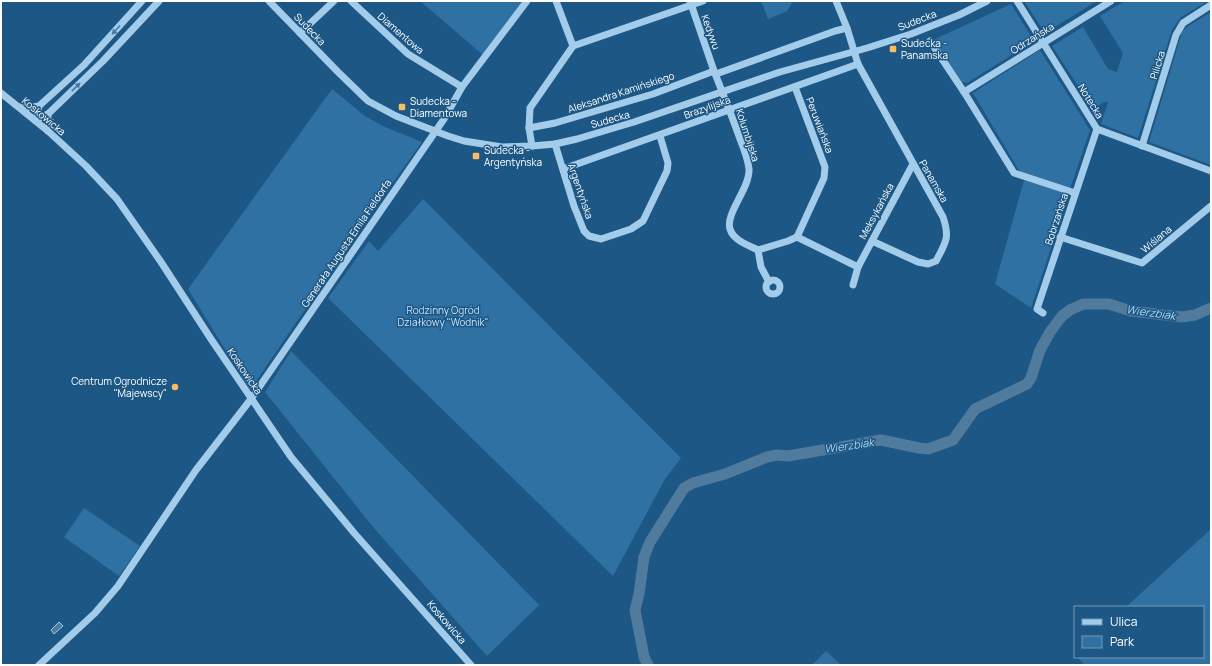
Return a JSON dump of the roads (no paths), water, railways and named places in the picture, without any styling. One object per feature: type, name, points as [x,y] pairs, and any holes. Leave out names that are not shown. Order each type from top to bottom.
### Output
[{"type":"street","points":[[35,120],[39,106],[84,65],[142,1]]},
{"type":"street","points":[[35,120],[48,114],[103,62],[160,1]]},
{"type":"street","name":"Sudecka","points":[[269,1],[358,93],[368,101],[434,132],[464,141],[502,146],[555,144],[634,122],[780,72],[854,52],[912,34],[959,15],[987,1]]},
{"type":"street","points":[[300,33],[334,1]]},
{"type":"street","name":"Diamentowa","points":[[351,1],[408,54],[462,88]]},
{"type":"street","name":"Generała Augusta Emila Fieldorfa","points":[[39,665],[95,612],[118,586],[196,470],[251,399],[444,119],[462,88],[527,1]]},
{"type":"street","points":[[556,1],[573,46]]},
{"type":"street","points":[[532,146],[529,128],[530,108],[573,46],[690,3],[703,1]]},
{"type":"street","name":"Panamska","points":[[836,1],[847,28],[858,64],[912,164],[943,217],[947,229],[947,239],[936,261],[928,264],[918,262],[872,241]]},
{"type":"street","name":"Notecka","points":[[1017,1],[1097,129],[1211,171]]},
{"type":"street","name":"Odrzańska","points":[[964,92],[1111,1]]},
{"type":"street","name":"Kedywu","points":[[690,3],[715,72]]},
{"type":"street","name":"Pilicka","points":[[1142,146],[1176,35],[1183,23],[1211,5]]},
{"type":"street","name":"Aleksandra Kamińskiego","points":[[529,128],[555,123],[653,94],[847,28]]},
{"type":"street","points":[[930,41],[964,92],[1014,173],[1075,193]]},
{"type":"street","name":"Brazylijska","points":[[563,170],[858,64]]},
{"type":"street","points":[[715,72],[722,93]]},
{"type":"street","name":"Peruwiańska","points":[[795,87],[825,167],[824,178],[797,237]]},
{"type":"street","name":"Koskowicka","points":[[1,92],[48,131],[86,166],[117,199],[161,262],[291,457],[336,511],[471,665]]},
{"type":"street","name":"Kolumbijska","points":[[722,93],[747,160],[749,170],[748,182],[730,217],[728,224],[733,235],[740,241],[758,250]]},
{"type":"street","points":[[19,107],[27,108],[39,106]]},
{"type":"street","points":[[48,114],[48,131]]},
{"type":"street","name":"Bobrzańska","points":[[1043,313],[1037,309],[1097,129]]},
{"type":"street","name":"Argentyńska","points":[[555,144],[574,206],[584,231],[589,236],[601,239],[631,229],[643,221],[667,171],[668,163],[660,136]]},
{"type":"street","name":"Meksykańska","points":[[853,285],[858,267],[912,164]]},
{"type":"street","name":"Wiślana","points":[[1060,237],[1142,263],[1211,206]]},
{"type":"street","points":[[769,282],[761,267],[758,250],[797,237],[858,267]]},
{"type":"waterway","name":"Wierzbiak","points":[[648,665],[644,657],[635,610],[639,594],[644,557],[650,542],[684,488],[693,483],[725,474],[767,457],[777,455],[788,456],[881,440],[928,449],[953,440],[975,409],[1027,384],[1031,378],[1040,350],[1050,332],[1062,316],[1070,310],[1083,304],[1109,304],[1131,311],[1182,317],[1195,315],[1211,308]]},
{"type":"place","name":"Sudecka - Panamska","points":[[893,49]]},
{"type":"place","name":"Sudecka - Diamentowa","points":[[402,107]]},
{"type":"place","name":"Sudecka - Argentyńska","points":[[476,156]]},
{"type":"place","name":"Centrum Ogrodnicze \"Majewscy\"","points":[[175,387]]},
{"type":"park label","name":"Rodzinny Ogród Działkowy \"Wodnik\"","points":[[443,316]]}]
